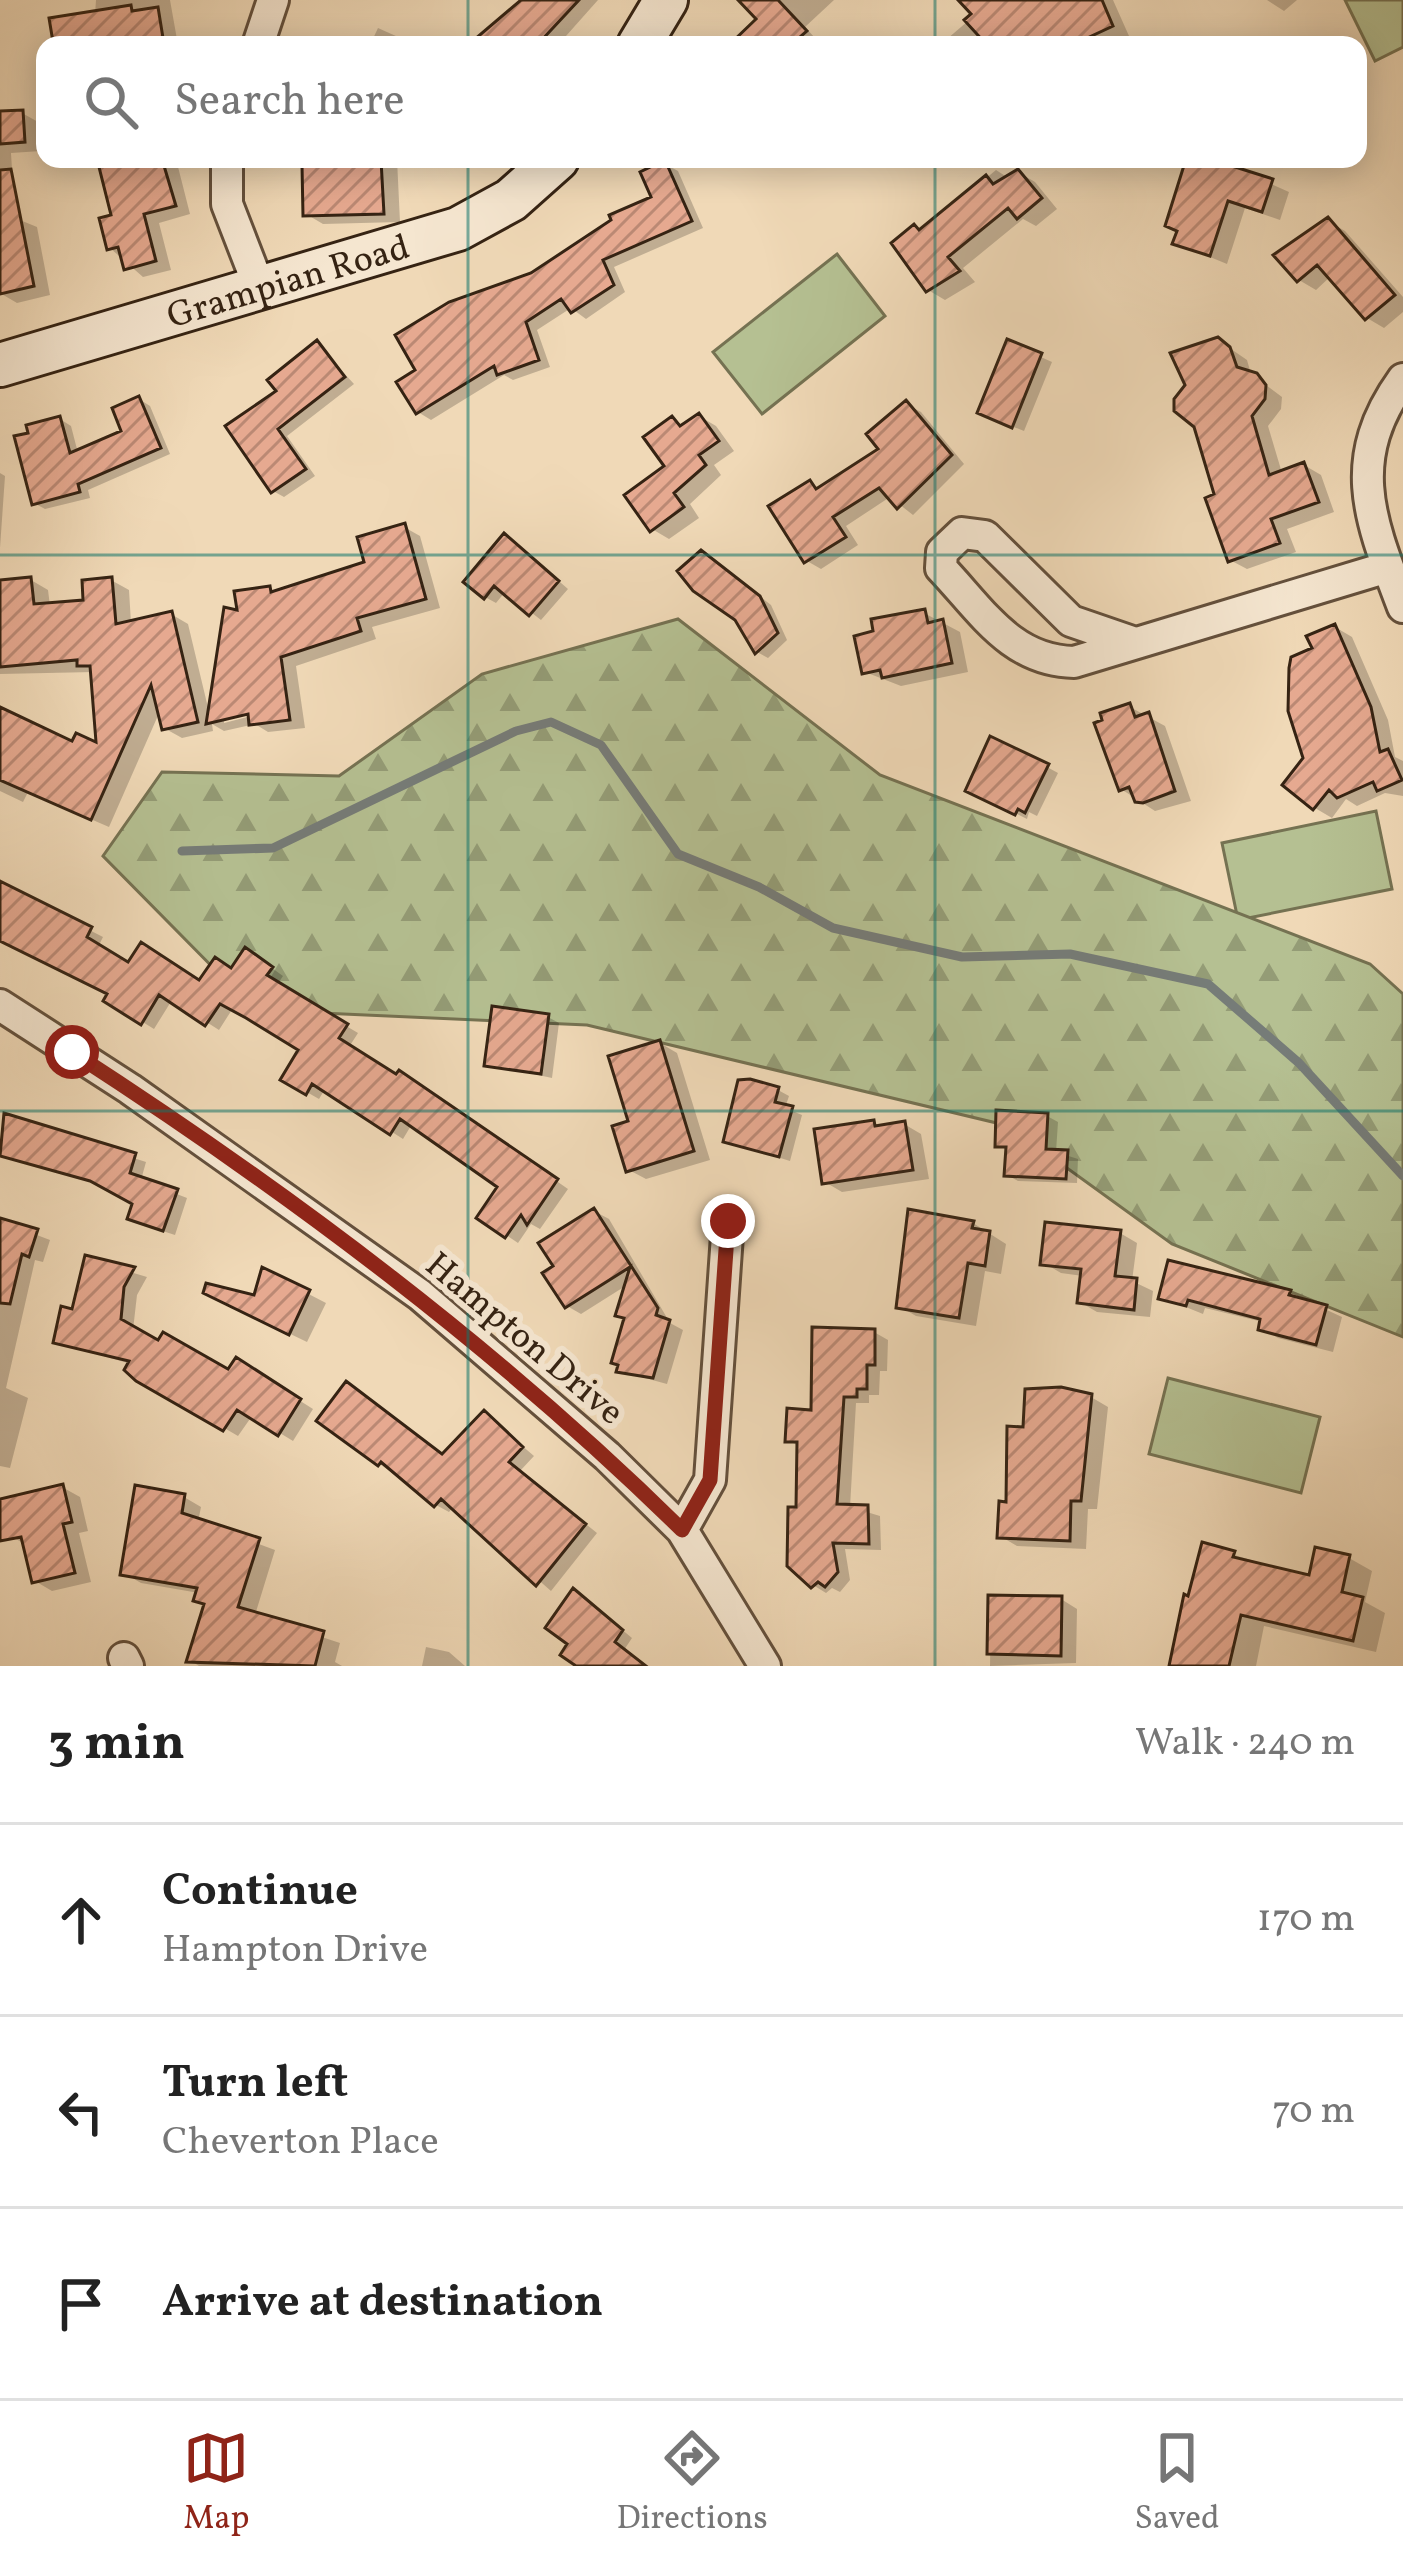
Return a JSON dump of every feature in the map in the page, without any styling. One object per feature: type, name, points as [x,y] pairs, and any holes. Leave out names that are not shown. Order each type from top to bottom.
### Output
[{"type":"street","points":[[261,36],[273,0]]},
{"type":"street","points":[[644,36],[666,0]]},
{"type":"street","points":[[227,168],[227,204],[259,284]]},
{"type":"street","name":"Grampian Road","points":[[0,365],[259,284],[458,229],[511,200],[547,168]]},
{"type":"street","points":[[1403,379],[1379,413],[1364,483],[1403,608]]},
{"type":"street","points":[[1135,643],[1071,621],[985,536],[962,533],[942,552],[941,568],[1018,648],[1042,662],[1074,662],[1388,566]]},
{"type":"street","name":"Hampton Drive","points":[[0,1005],[420,1294],[607,1456],[682,1530],[765,1666]]},
{"type":"street","points":[[682,1530],[710,1480],[728,1221]]},
{"type":"green space","points":[[1345,0],[1403,0],[1403,47],[1375,61],[1367,36],[1363,36]]},
{"type":"green space","points":[[837,254],[885,316],[762,414],[713,352]]},
{"type":"green space","points":[[678,619],[880,775],[1370,964],[1403,994],[1403,1337],[1172,1244],[1009,1126],[587,1025],[255,1010],[103,856],[162,772],[339,776],[482,674]]},
{"type":"green space","points":[[1376,811],[1392,889],[1238,920],[1222,843]]},
{"type":"green space","points":[[1168,1378],[1320,1417],[1301,1493],[1149,1454]]},
{"type":"building","points":[[521,0],[579,0],[545,36],[479,36]]},
{"type":"building","points":[[738,0],[778,0],[807,31],[801,36],[738,36],[756,19]]},
{"type":"building","points":[[958,0],[1102,0],[1113,26],[1091,36],[979,36],[964,20],[971,14]]},
{"type":"building","points":[[131,5],[132,11],[158,7],[163,36],[52,36],[49,18]]},
{"type":"building","points":[[23,110],[25,142],[0,144],[0,111]]},
{"type":"building","points":[[99,168],[165,168],[176,206],[144,214],[156,261],[124,270],[118,247],[107,250],[99,218],[111,215]]},
{"type":"building","points":[[302,168],[381,168],[384,214],[303,216]]},
{"type":"building","points":[[669,168],[692,221],[603,260],[614,285],[571,313],[561,299],[526,322],[539,360],[497,375],[494,366],[416,414],[396,382],[415,370],[395,335],[449,302],[531,273],[611,220],[609,215],[651,197],[640,172]]},
{"type":"building","points":[[1183,168],[1238,168],[1273,179],[1262,212],[1228,201],[1210,256],[1172,244],[1177,231],[1165,226]]},
{"type":"building","points":[[11,169],[34,286],[0,294],[0,170]]},
{"type":"building","points":[[1018,169],[1042,198],[1017,219],[1008,208],[948,257],[960,271],[926,292],[891,243],[914,224],[919,230],[986,175],[993,184]]},
{"type":"building","points":[[1328,217],[1395,295],[1365,320],[1317,265],[1297,282],[1273,255]]},
{"type":"building","points":[[1218,337],[1230,347],[1237,367],[1257,373],[1266,385],[1265,399],[1252,416],[1269,475],[1304,462],[1319,502],[1271,519],[1280,543],[1228,562],[1205,498],[1214,494],[1194,427],[1174,411],[1174,399],[1185,385],[1170,353]]},
{"type":"building","points":[[1007,339],[1042,353],[1012,428],[977,413]]},
{"type":"building","points":[[317,340],[345,377],[278,429],[306,469],[271,493],[225,426],[276,391],[267,380]]},
{"type":"building","points":[[139,396],[161,448],[78,484],[80,492],[32,505],[14,436],[28,433],[26,425],[60,416],[70,453],[121,431],[112,408]]},
{"type":"building","points":[[906,400],[952,455],[897,509],[879,488],[833,517],[846,537],[804,563],[768,506],[810,480],[816,489],[878,449],[866,434]]},
{"type":"building","points":[[699,413],[719,441],[699,455],[706,465],[674,493],[684,507],[650,532],[624,495],[664,466],[643,437],[672,416],[680,426]]},
{"type":"building","points":[[405,523],[426,599],[357,618],[361,631],[281,657],[290,720],[249,725],[248,714],[206,724],[224,607],[237,610],[234,591],[270,586],[271,592],[364,562],[357,537]]},
{"type":"building","points":[[504,533],[559,581],[529,616],[494,586],[484,599],[463,582]]},
{"type":"building","points":[[701,550],[760,596],[778,633],[755,654],[735,620],[693,591],[677,571]]},
{"type":"building","points":[[31,577],[34,604],[83,600],[82,580],[112,577],[116,624],[172,611],[198,722],[162,730],[151,685],[91,820],[0,780],[0,707],[72,741],[76,733],[96,742],[90,666],[77,666],[77,660],[0,667],[0,580]]},
{"type":"building","points":[[925,609],[928,623],[943,619],[952,663],[882,678],[880,670],[862,674],[854,636],[873,631],[871,619]]},
{"type":"building","points":[[1335,624],[1371,707],[1380,752],[1388,749],[1402,780],[1377,791],[1373,782],[1337,798],[1329,790],[1313,810],[1282,785],[1303,758],[1288,711],[1289,668],[1291,657],[1312,648],[1306,636]]},
{"type":"building","points":[[1130,703],[1135,717],[1149,712],[1175,791],[1143,803],[1135,802],[1129,787],[1119,791],[1094,723],[1102,720],[1100,713]]},
{"type":"building","points":[[990,736],[1049,764],[1025,813],[1018,809],[1015,815],[965,791]]},
{"type":"building","points":[[0,881],[92,927],[87,937],[128,962],[141,942],[199,980],[215,957],[231,968],[245,947],[273,967],[267,975],[348,1024],[339,1038],[396,1074],[399,1070],[558,1179],[527,1225],[521,1215],[505,1238],[476,1218],[497,1187],[400,1119],[390,1135],[312,1084],[306,1095],[280,1080],[298,1050],[246,1018],[220,1004],[205,1026],[159,995],[141,1025],[103,1001],[107,994],[0,941]]},
{"type":"building","points":[[492,1006],[549,1014],[541,1074],[484,1066]]},
{"type":"building","points":[[660,1040],[694,1151],[626,1172],[612,1126],[628,1121],[608,1056]]},
{"type":"building","points":[[738,1080],[779,1087],[775,1102],[793,1106],[779,1157],[723,1142]]},
{"type":"building","points":[[996,1110],[1048,1113],[1046,1149],[1068,1150],[1066,1179],[1004,1176],[1006,1147],[995,1147]]},
{"type":"building","points":[[4,1113],[136,1153],[130,1173],[178,1189],[163,1231],[127,1219],[132,1204],[90,1181],[0,1156]]},
{"type":"building","points":[[874,1120],[875,1126],[905,1121],[913,1170],[822,1184],[814,1129]]},
{"type":"building","points":[[594,1208],[658,1308],[656,1315],[670,1320],[653,1378],[616,1372],[618,1365],[611,1363],[624,1318],[615,1316],[630,1267],[565,1308],[542,1273],[553,1266],[538,1243]]},
{"type":"building","points":[[908,1209],[974,1221],[972,1228],[990,1231],[985,1266],[968,1263],[959,1318],[896,1308]]},
{"type":"building","points":[[0,1218],[38,1229],[29,1257],[22,1254],[10,1304],[0,1303]]},
{"type":"building","points":[[1045,1222],[1121,1230],[1115,1276],[1137,1278],[1134,1310],[1077,1303],[1081,1269],[1040,1265]]},
{"type":"building","points":[[85,1255],[135,1267],[124,1287],[121,1319],[158,1340],[163,1332],[228,1369],[236,1357],[301,1399],[278,1436],[237,1410],[223,1431],[136,1381],[124,1370],[129,1361],[53,1343],[61,1306],[72,1309]]},
{"type":"building","points":[[1168,1260],[1291,1290],[1289,1295],[1327,1305],[1316,1345],[1258,1330],[1260,1319],[1188,1300],[1186,1306],[1158,1299]]},
{"type":"building","points":[[262,1267],[310,1290],[289,1335],[203,1293],[206,1283],[254,1295]]},
{"type":"building","points":[[812,1327],[875,1329],[875,1365],[867,1365],[867,1389],[857,1389],[857,1397],[844,1397],[837,1504],[868,1505],[869,1544],[833,1543],[838,1572],[825,1587],[818,1582],[811,1588],[787,1566],[788,1507],[796,1507],[797,1442],[785,1442],[787,1408],[811,1410]]},
{"type":"building","points":[[346,1381],[442,1454],[484,1410],[523,1447],[509,1462],[586,1524],[536,1586],[441,1499],[434,1507],[381,1462],[378,1466],[316,1421]]},
{"type":"building","points":[[1061,1387],[1092,1394],[1081,1501],[1071,1501],[1070,1541],[997,1538],[999,1501],[1006,1502],[1007,1426],[1023,1427],[1025,1389]]},
{"type":"building","points":[[63,1484],[72,1522],[63,1524],[75,1573],[32,1583],[21,1537],[0,1541],[0,1499]]},
{"type":"building","points":[[135,1485],[185,1494],[182,1513],[260,1538],[238,1607],[324,1631],[315,1666],[186,1662],[204,1604],[193,1601],[197,1588],[120,1575]]},
{"type":"building","points":[[1202,1542],[1235,1551],[1233,1557],[1309,1575],[1315,1547],[1350,1555],[1342,1592],[1363,1597],[1353,1641],[1241,1615],[1229,1666],[1169,1666],[1184,1594],[1188,1596]]},
{"type":"building","points":[[573,1588],[623,1630],[615,1642],[646,1666],[576,1666],[560,1655],[567,1644],[545,1628]]},
{"type":"building","points":[[988,1595],[1062,1596],[1061,1656],[987,1654]]},
{"type":"waterway","points":[[182,851],[273,848],[516,731],[551,722],[601,745],[678,854],[759,887],[833,928],[962,957],[1070,954],[1208,984],[1299,1063],[1403,1176]]},
{"type":"route","points":[[72,1052],[420,1294],[607,1456],[682,1530],[710,1480],[728,1221]]}]
